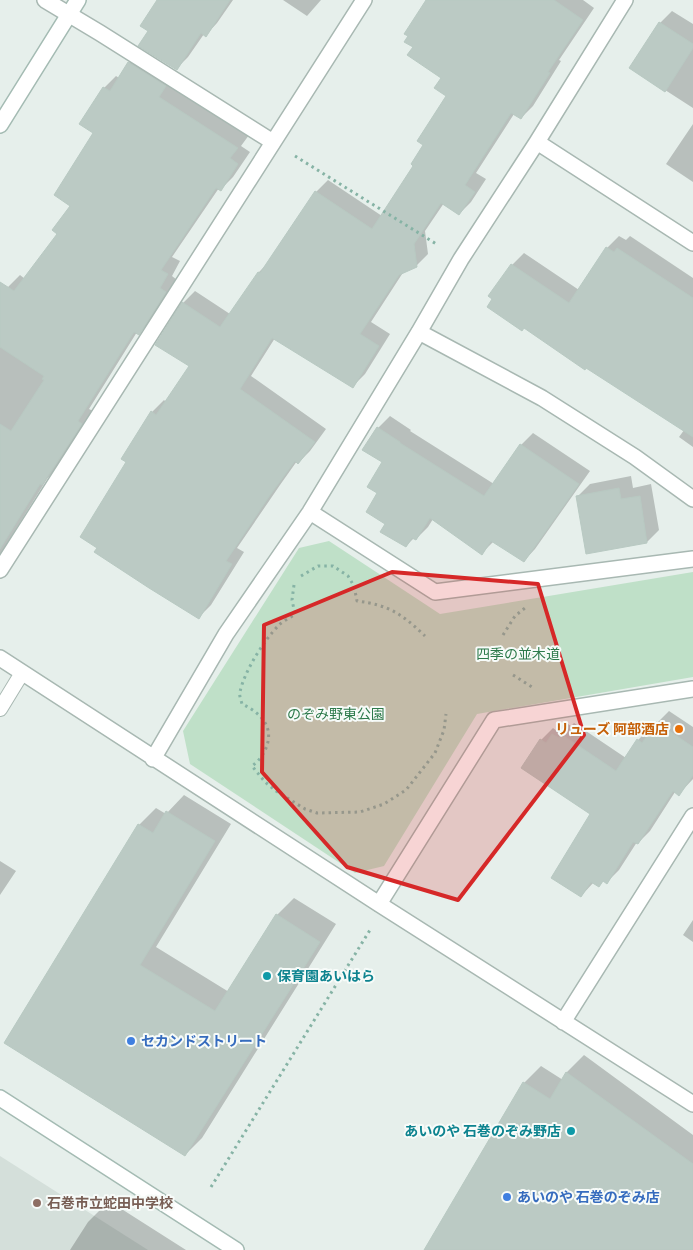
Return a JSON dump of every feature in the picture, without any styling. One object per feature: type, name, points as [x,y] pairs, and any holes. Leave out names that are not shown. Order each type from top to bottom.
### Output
[{"type":"street","points":[[45,0],[100,32],[273,142]]},
{"type":"street","points":[[0,126],[78,0]]},
{"type":"street","points":[[0,570],[364,0]]},
{"type":"street","points":[[153,759],[226,634],[310,512],[461,259],[537,142],[625,0]]},
{"type":"street","points":[[537,142],[693,243]]},
{"type":"street","points":[[419,332],[542,398],[635,457],[693,498]]},
{"type":"street","points":[[310,512],[436,592],[693,559]]},
{"type":"street","points":[[0,658],[153,759],[693,1104]]},
{"type":"street","points":[[379,904],[494,720],[693,689]]},
{"type":"street","points":[[563,1022],[693,816]]},
{"type":"street","points":[[0,1098],[236,1250]]},
{"type":"lane","points":[[0,709],[22,673]]},
{"type":"path","points":[[273,142],[461,259]]},
{"type":"path","points":[[425,636],[400,614],[372,603],[357,602],[354,586],[348,576],[342,571],[332,566],[318,566],[302,574],[293,586],[292,600],[295,614],[280,624],[264,643],[246,675],[240,694],[242,704],[254,709],[264,721],[269,732],[263,754],[252,766],[265,782],[276,791],[305,809],[317,813],[360,812],[384,804],[406,790],[434,753],[444,730],[446,714]]},
{"type":"path","points":[[211,1187],[370,930]]},
{"type":"highlighted area","points":[[392,572],[538,584],[584,735],[458,900],[347,867],[262,772],[264,625]]},
{"type":"shaded area","name":"石巻市立蛇田中学校","points":[[0,1156],[148,1250],[0,1250]]},
{"type":"green space","name":"のぞみ野東公園","points":[[329,541],[440,614],[693,572],[693,677],[477,714],[384,866],[355,873],[190,764],[183,731],[299,548]]},
{"type":"building","points":[[157,0],[230,0],[206,37],[201,33],[177,70],[138,46],[148,31],[140,26]]},
{"type":"building","points":[[426,0],[554,0],[583,20],[548,72],[550,73],[521,119],[511,113],[465,185],[475,192],[459,215],[441,203],[414,244],[417,267],[399,275],[360,334],[379,346],[353,388],[272,338],[240,389],[315,442],[298,464],[295,461],[226,561],[232,564],[199,619],[94,552],[97,548],[80,537],[126,462],[121,459],[151,411],[156,415],[189,366],[155,345],[182,302],[220,327],[258,272],[260,273],[315,191],[372,229],[413,166],[411,164],[423,145],[417,141],[446,96],[434,88],[441,78],[407,55],[413,47],[404,42],[408,36],[404,34]]},
{"type":"building","points":[[659,22],[693,44],[693,48],[665,92],[629,68]]},
{"type":"building","points":[[128,62],[166,86],[159,97],[238,148],[230,158],[238,164],[221,191],[216,188],[161,270],[168,274],[160,288],[166,292],[139,335],[134,332],[78,421],[82,424],[42,485],[40,484],[0,549],[0,424],[11,431],[44,380],[42,379],[44,376],[0,347],[0,282],[14,291],[57,234],[52,230],[70,206],[54,195],[93,133],[79,124],[103,87],[110,91]]},
{"type":"building","points":[[606,247],[614,252],[617,248],[693,298],[693,437],[586,368],[585,370],[524,328],[522,331],[487,307],[492,299],[488,296],[511,264],[569,303]]},
{"type":"building","points":[[377,427],[484,496],[520,444],[579,484],[524,562],[491,541],[482,555],[430,518],[416,540],[412,538],[406,547],[380,532],[385,524],[366,512],[377,493],[367,487],[382,462],[362,450]]},
{"type":"building","points":[[619,488],[621,499],[640,496],[647,543],[586,554],[576,496]]},
{"type":"building","points":[[656,722],[693,747],[693,775],[679,796],[673,791],[638,844],[633,842],[607,884],[603,881],[599,887],[591,882],[581,897],[551,878],[590,814],[521,768],[540,739],[546,743],[552,734],[559,738],[561,734],[616,771],[637,739],[642,743]]},
{"type":"building","name":"セカンドストリート","points":[[166,811],[215,841],[140,965],[215,1011],[276,914],[320,942],[185,1156],[4,1043],[138,824],[153,833]]},
{"type":"building","name":"あいのや 石巻のぞみ野店","points":[[566,1072],[693,1164],[693,1250],[424,1250],[523,1082],[550,1099]]},
{"type":"place","name":"リューズ 阿部酒店","points":[[679,729]]},
{"type":"place","name":"保育園あいはら","points":[[267,976]]},
{"type":"place","name":"セカンドストリート","points":[[131,1041]]},
{"type":"place","name":"あいのや 石巻のぞみ野店","points":[[571,1131]]},
{"type":"place","name":"あいのや 石巻のぞみ店","points":[[507,1197]]},
{"type":"place","name":"石巻市立蛇田中学校","points":[[37,1203]]},
{"type":"park label","name":"四季の並木道","points":[[518,654]]}]
